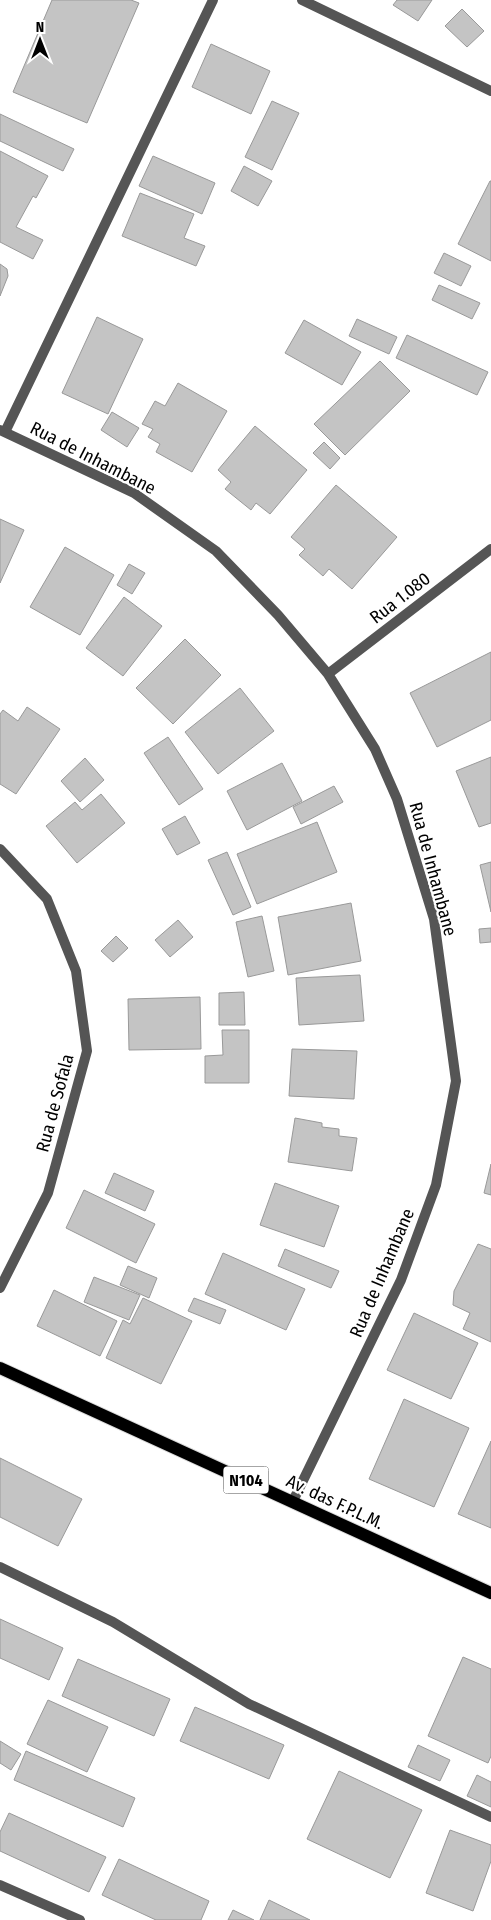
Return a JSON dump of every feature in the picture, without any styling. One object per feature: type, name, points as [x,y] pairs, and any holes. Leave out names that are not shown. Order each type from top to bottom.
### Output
[{"type":"main road","name":"Av. das F.P.L.M.","points":[[0,1368],[491,1592]]},
{"type":"street","points":[[3,431],[213,0]]},
{"type":"street","points":[[302,0],[491,91]]},
{"type":"street","name":"Rua de Inhambane","points":[[3,431],[134,493],[216,551],[278,615],[328,674],[375,749],[397,798],[434,919],[456,1081],[436,1185],[401,1280],[293,1501]]},
{"type":"street","name":"Rua 1.080","points":[[328,674],[491,549]]},
{"type":"street","name":"Rua de Sofala","points":[[0,849],[47,899],[76,971],[87,1051],[48,1193],[0,1288]]},
{"type":"street","points":[[0,1567],[113,1622],[249,1704],[491,1817]]},
{"type":"street","points":[[0,1885],[80,1920]]},
{"type":"building","points":[[52,0],[131,0],[139,3],[87,123],[13,92]]},
{"type":"building","points":[[397,0],[432,0],[418,21],[393,5]]},
{"type":"building","points":[[462,9],[484,31],[467,47],[445,26]]},
{"type":"building","points":[[211,44],[270,71],[251,114],[192,87]]},
{"type":"building","points":[[272,101],[299,113],[272,170],[245,157]]},
{"type":"building","points":[[0,114],[74,149],[63,171],[0,141]]},
{"type":"building","points":[[0,151],[48,176],[36,198],[33,196],[16,227],[43,240],[33,259],[0,242]]},
{"type":"building","points":[[153,156],[215,183],[202,214],[139,186]]},
{"type":"building","points":[[244,166],[272,181],[258,206],[231,191]]},
{"type":"building","points":[[491,181],[491,261],[458,244]]},
{"type":"building","points":[[140,193],[194,214],[184,238],[205,246],[196,266],[122,236]]},
{"type":"building","points":[[444,253],[471,266],[461,286],[434,273]]},
{"type":"building","points":[[0,264],[7,269],[8,276],[0,296]]},
{"type":"building","points":[[439,285],[480,303],[472,319],[432,300]]},
{"type":"building","points":[[97,317],[143,339],[108,414],[62,393]]},
{"type":"building","points":[[357,319],[397,337],[389,354],[349,336]]},
{"type":"building","points":[[304,320],[361,352],[342,385],[285,353]]},
{"type":"building","points":[[407,335],[488,372],[477,395],[396,358]]},
{"type":"building","points":[[380,361],[410,391],[345,455],[314,424]]},
{"type":"building","points":[[178,383],[227,411],[192,472],[156,452],[160,444],[148,437],[153,429],[142,424],[155,401],[165,406]]},
{"type":"building","points":[[112,412],[139,428],[127,447],[101,430]]},
{"type":"building","points":[[255,426],[307,470],[270,514],[256,503],[251,510],[225,489],[231,482],[218,470]]},
{"type":"building","points":[[324,442],[340,458],[330,469],[313,453]]},
{"type":"building","points":[[336,485],[397,537],[352,589],[329,569],[323,576],[299,555],[305,549],[291,537]]},
{"type":"building","points":[[0,519],[24,530],[0,583]]},
{"type":"building","points":[[65,547],[114,575],[80,635],[30,607]]},
{"type":"building","points":[[129,564],[145,573],[132,594],[117,585]]},
{"type":"building","points":[[124,597],[162,626],[123,676],[86,648]]},
{"type":"building","points":[[185,639],[221,675],[173,724],[136,688]]},
{"type":"building","points":[[491,652],[491,720],[437,747],[410,693]]},
{"type":"building","points":[[240,688],[274,731],[218,774],[185,732]]},
{"type":"building","points":[[27,707],[60,729],[16,794],[0,784],[0,714],[3,710],[18,721]]},
{"type":"building","points":[[168,737],[203,789],[179,805],[144,753]]},
{"type":"building","points":[[491,757],[491,823],[479,827],[456,771]]},
{"type":"building","points":[[85,758],[104,780],[80,802],[61,781]]},
{"type":"building","points":[[282,763],[302,801],[247,830],[227,791]]},
{"type":"building","points":[[334,786],[343,802],[301,824],[293,807]]},
{"type":"building","points":[[101,794],[125,823],[77,863],[46,826],[75,802],[82,810]]},
{"type":"building","points":[[185,816],[200,843],[177,855],[162,829]]},
{"type":"building","points":[[317,822],[337,872],[257,904],[237,854]]},
{"type":"building","points":[[227,852],[251,907],[233,915],[208,860]]},
{"type":"building","points":[[491,862],[491,912],[480,865]]},
{"type":"building","points":[[351,903],[361,961],[288,975],[278,917]]},
{"type":"building","points":[[262,916],[274,971],[248,977],[236,922]]},
{"type":"building","points":[[178,920],[193,937],[170,957],[155,940]]},
{"type":"building","points":[[491,928],[491,942],[480,943],[479,929]]},
{"type":"building","points":[[116,936],[128,948],[113,962],[101,951]]},
{"type":"building","points":[[360,975],[364,1021],[299,1025],[296,978]]},
{"type":"building","points":[[244,992],[245,1025],[219,1025],[219,993]]},
{"type":"building","points":[[200,997],[201,1049],[129,1050],[128,999]]},
{"type":"building","points":[[222,1030],[249,1030],[249,1083],[205,1083],[205,1056],[223,1055]]},
{"type":"building","points":[[292,1049],[357,1051],[354,1099],[289,1096]]},
{"type":"building","points":[[295,1118],[322,1123],[322,1127],[339,1129],[339,1136],[357,1138],[352,1171],[288,1162]]},
{"type":"building","points":[[491,1164],[491,1195],[484,1193]]},
{"type":"building","points":[[114,1173],[154,1191],[145,1211],[105,1193]]},
{"type":"building","points":[[275,1183],[339,1206],[324,1247],[260,1225]]},
{"type":"building","points":[[84,1190],[155,1224],[136,1263],[66,1228]]},
{"type":"building","points":[[478,1244],[491,1249],[491,1342],[463,1329],[470,1313],[453,1305],[454,1291]]},
{"type":"building","points":[[285,1249],[339,1271],[331,1288],[278,1266]]},
{"type":"building","points":[[223,1253],[305,1289],[286,1330],[205,1294]]},
{"type":"building","points":[[128,1266],[157,1278],[149,1298],[120,1285]]},
{"type":"building","points":[[94,1277],[140,1295],[129,1320],[84,1302]]},
{"type":"building","points":[[54,1290],[117,1321],[100,1356],[37,1326]]},
{"type":"building","points":[[143,1298],[192,1321],[161,1384],[106,1358],[123,1320],[130,1324]]},
{"type":"building","points":[[194,1298],[226,1310],[220,1324],[188,1311]]},
{"type":"building","points":[[414,1313],[478,1343],[451,1399],[387,1370]]},
{"type":"building","points":[[404,1399],[469,1428],[434,1507],[369,1479]]},
{"type":"building","points":[[491,1441],[491,1528],[458,1514]]},
{"type":"building","points":[[0,1458],[82,1499],[58,1546],[0,1517]]},
{"type":"building","points":[[0,1619],[63,1648],[49,1680],[0,1658]]},
{"type":"building","points":[[463,1657],[491,1669],[491,1756],[488,1763],[428,1736]]},
{"type":"building","points":[[78,1659],[170,1699],[154,1736],[62,1696]]},
{"type":"building","points":[[48,1700],[108,1727],[87,1772],[27,1744]]},
{"type":"building","points":[[195,1707],[284,1745],[269,1779],[180,1741]]},
{"type":"building","points":[[0,1741],[21,1754],[11,1770],[0,1763]]},
{"type":"building","points":[[418,1745],[450,1760],[440,1781],[408,1767]]},
{"type":"building","points":[[26,1751],[135,1798],[123,1827],[14,1780]]},
{"type":"building","points":[[339,1771],[422,1810],[390,1878],[307,1839]]},
{"type":"building","points":[[477,1775],[491,1782],[491,1807],[467,1796]]},
{"type":"building","points":[[9,1813],[106,1857],[89,1892],[0,1851],[0,1832]]},
{"type":"building","points":[[450,1830],[491,1845],[491,1861],[473,1911],[426,1893]]},
{"type":"building","points":[[119,1859],[209,1901],[201,1920],[156,1920],[102,1895]]},
{"type":"building","points":[[269,1900],[310,1920],[260,1920]]},
{"type":"building","points":[[233,1910],[254,1920],[228,1920]]}]
